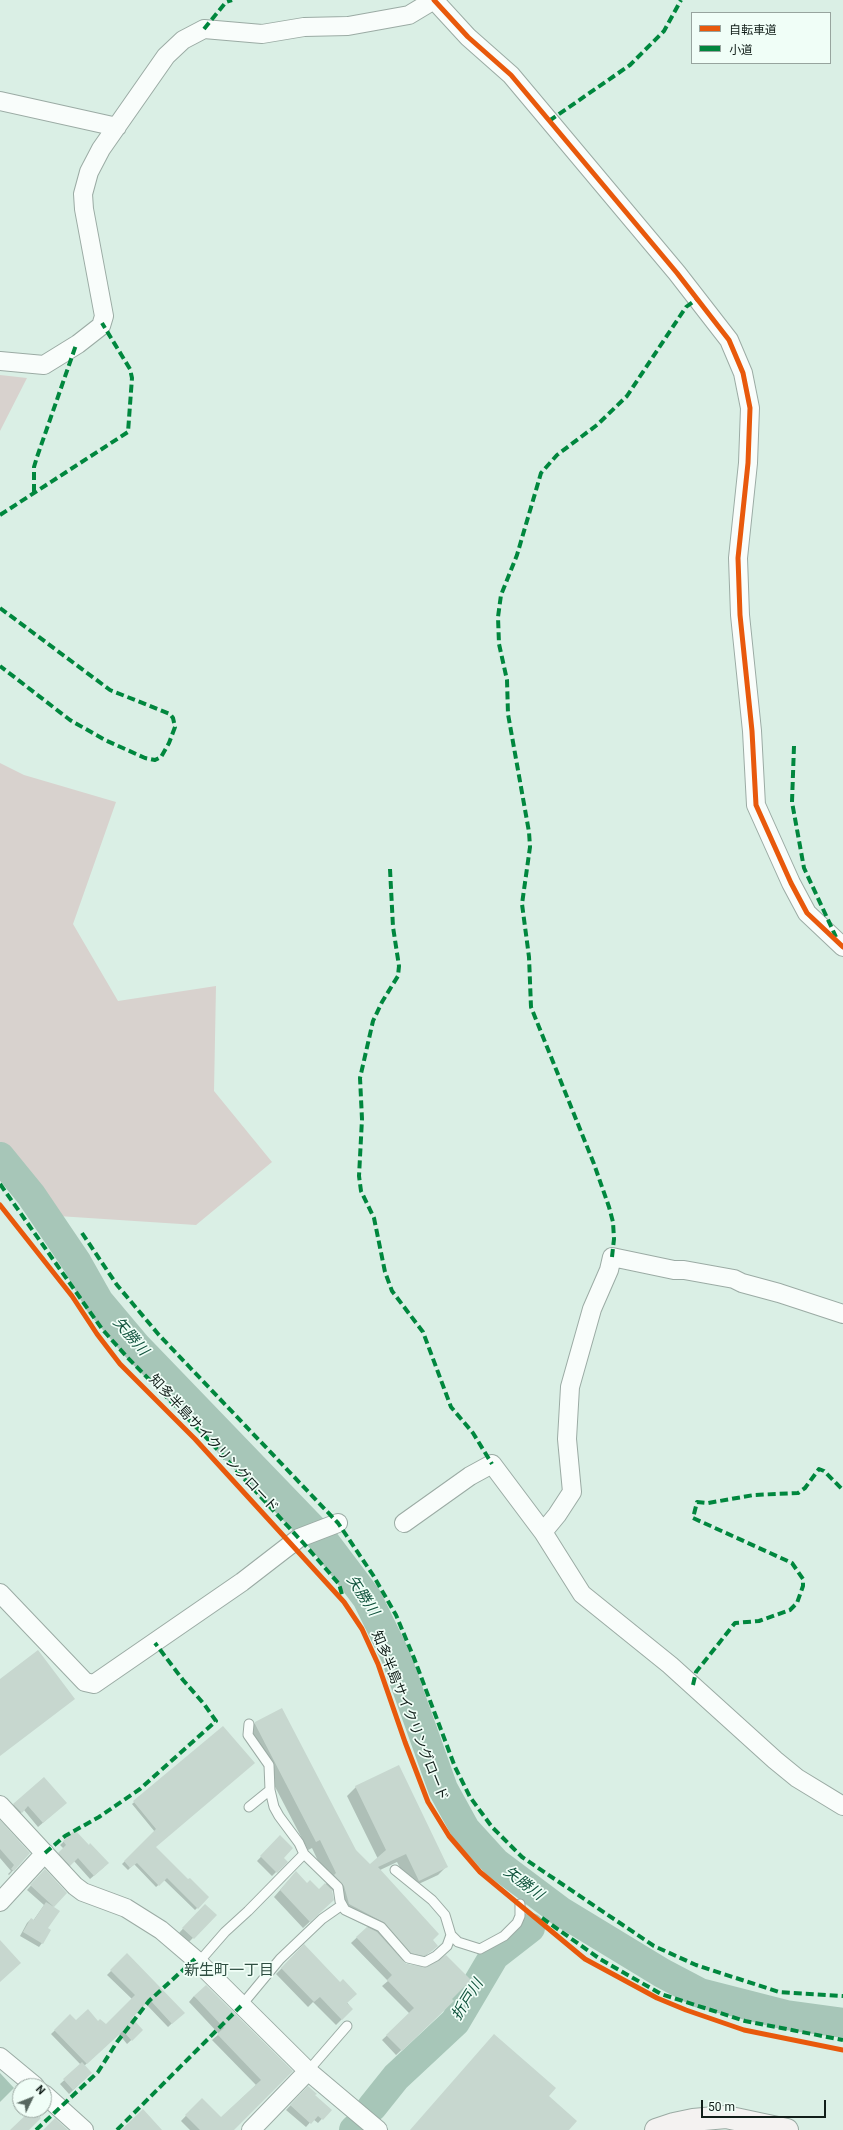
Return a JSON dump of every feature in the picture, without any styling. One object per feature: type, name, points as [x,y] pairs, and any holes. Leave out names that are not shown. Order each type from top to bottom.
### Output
[{"type":"street","points":[[0,361],[44,365],[78,344],[101,326],[104,316],[84,209],[83,194],[89,172],[102,149],[166,56],[183,40],[204,29],[262,34],[304,27],[348,26],[409,15],[434,0],[468,37],[511,75],[677,273],[729,340],[743,373],[750,408],[748,463],[738,558],[740,615],[752,731],[756,805],[785,871],[807,913],[843,947]]},
{"type":"street","points":[[0,100],[117,127]]},
{"type":"street","points":[[543,1532],[557,1515],[572,1492],[567,1439],[570,1387],[592,1309],[609,1270],[612,1257],[674,1270],[684,1270],[734,1279],[742,1283],[779,1293],[843,1314]]},
{"type":"street","points":[[404,1523],[470,1476],[492,1464],[543,1532],[582,1594],[590,1602],[670,1665],[775,1760],[798,1778],[843,1806]]},
{"type":"street","points":[[0,1593],[85,1682],[94,1684],[242,1582],[303,1536],[338,1523]]},
{"type":"street","points":[[0,1804],[82,1892],[126,1908],[161,1930],[198,1963],[240,2006],[308,2071],[378,2130]]},
{"type":"street","points":[[0,1902],[45,1853]]},
{"type":"street","points":[[0,2057],[25,2078]]},
{"type":"street","points":[[251,2130],[308,2071]]},
{"type":"street","points":[[52,2101],[84,2130]]},
{"type":"street","points":[[656,2130],[687,2121],[726,2117],[787,2130]]},
{"type":"lane","points":[[249,1724],[248,1735],[269,1765],[270,1790],[278,1816],[304,1854],[338,1887],[342,1905],[345,1910],[355,1916],[369,1920],[381,1927],[408,1958],[425,1962],[436,1956],[447,1946],[451,1935]]},
{"type":"lane","points":[[249,1807],[270,1790]]},
{"type":"lane","points":[[198,1963],[225,1932],[248,1911],[304,1854]]},
{"type":"lane","points":[[395,1870],[432,1900],[445,1915],[451,1935],[458,1942],[480,1949],[504,1936],[517,1923],[520,1916],[520,1904]]},
{"type":"lane","points":[[240,2006],[280,1959],[322,1919],[342,1905]]},
{"type":"lane","points":[[308,2071],[347,2026]]},
{"type":"shaded area","points":[[0,375],[27,378],[0,431]]},
{"type":"shaded area","points":[[0,763],[24,775],[116,802],[73,924],[118,1001],[216,986],[214,1091],[272,1162],[196,1225],[58,1216],[0,1143]]},
{"type":"shaded area","points":[[0,2073],[12,2086],[12,2090],[0,2102]]},
{"type":"building","points":[[38,1650],[75,1699],[0,1756],[0,1679]]},
{"type":"building","points":[[282,1708],[356,1850],[370,1864],[386,1850],[355,1786],[399,1765],[448,1867],[419,1881],[406,1854],[378,1867],[439,1934],[433,1940],[438,1946],[424,1956],[411,1953],[385,1923],[349,1904],[344,1886],[334,1875],[336,1873],[320,1840],[316,1842],[255,1724],[255,1722]]},
{"type":"building","points":[[223,1726],[255,1763],[156,1847],[188,1879],[190,1878],[209,1897],[198,1909],[167,1878],[159,1886],[137,1863],[130,1868],[124,1861],[156,1829],[133,1801]]},
{"type":"building","points":[[44,1777],[67,1803],[43,1823],[28,1806],[22,1813],[13,1804]]},
{"type":"building","points":[[0,1820],[30,1853],[14,1871],[11,1869],[14,1865],[0,1849]]},
{"type":"building","points":[[75,1830],[109,1863],[94,1876],[78,1858],[70,1866],[58,1853],[66,1845],[63,1841]]},
{"type":"building","points":[[280,1835],[293,1848],[284,1858],[288,1862],[277,1873],[260,1856]]},
{"type":"building","points":[[45,1869],[67,1893],[54,1907],[30,1885]]},
{"type":"building","points":[[296,1871],[307,1883],[310,1880],[319,1889],[325,1883],[332,1890],[334,1900],[310,1922],[280,1890]]},
{"type":"building","points":[[46,1902],[60,1911],[48,1928],[51,1930],[43,1944],[23,1932],[31,1918],[34,1920]]},
{"type":"building","points":[[205,1904],[217,1915],[194,1939],[182,1928]]},
{"type":"building","points":[[367,1927],[377,1932],[406,1964],[427,1967],[446,1955],[471,1980],[452,1999],[454,2001],[402,2051],[386,2035],[414,2008],[387,1980],[392,1975],[356,1937]]},
{"type":"building","points":[[0,1940],[21,1963],[0,1982]]},
{"type":"building","points":[[304,1944],[340,1982],[343,1979],[357,1994],[347,2003],[353,2009],[342,2020],[320,1997],[314,2002],[281,1968]]},
{"type":"building","points":[[127,1953],[185,2013],[172,2024],[150,2000],[132,2018],[143,2030],[132,2041],[123,2031],[87,2064],[54,2030],[70,2014],[76,2020],[88,2009],[98,2021],[100,2019],[106,2024],[135,1995],[110,1970]]},
{"type":"building","points":[[206,1985],[293,2071],[234,2130],[200,2130],[185,2115],[202,2098],[221,2117],[261,2080],[217,2034],[224,2028],[194,1996]]},
{"type":"building","points":[[494,2034],[556,2088],[549,2096],[577,2121],[569,2130],[410,2130]]},
{"type":"building","points":[[82,2062],[92,2073],[73,2090],[63,2079]]},
{"type":"building","points":[[308,2086],[317,2094],[315,2095],[332,2110],[323,2120],[318,2116],[311,2124],[290,2105]]},
{"type":"building","points":[[143,2109],[162,2130],[121,2130]]},
{"type":"building","points":[[23,2118],[41,2118],[29,2130],[10,2130]]},
{"type":"building","points":[[55,2118],[68,2130],[43,2130]]},
{"type":"waterway","name":"矢勝川","points":[[0,1157],[31,1195],[77,1263],[99,1302],[136,1346],[324,1541],[367,1598],[396,1657],[443,1789],[465,1829],[496,1863],[560,1911],[662,1973],[700,1993],[786,2015],[843,2023]]},
{"type":"waterway","name":"折戸川","points":[[372,2107],[396,2077],[455,2022],[494,1956],[530,1928]]},
{"type":"marked path","points":[[204,29],[226,2],[232,0]]},
{"type":"marked path","points":[[549,121],[630,65],[664,31],[681,0]]},
{"type":"marked path","points":[[612,1257],[614,1239],[613,1222],[609,1207],[594,1164],[531,1007],[529,957],[522,904],[530,847],[529,832],[508,714],[507,680],[499,644],[498,617],[501,595],[517,555],[541,473],[557,455],[597,425],[627,396],[686,307],[697,299]]},
{"type":"marked path","points":[[0,515],[128,432],[132,378],[130,369],[102,323]]},
{"type":"marked path","points":[[34,492],[34,467],[76,345]]},
{"type":"marked path","points":[[0,608],[110,690],[170,714],[173,718],[175,727],[169,743],[161,757],[155,760],[145,758],[105,740],[70,720],[0,666]]},
{"type":"marked path","points":[[794,746],[792,802],[804,868],[836,937]]},
{"type":"marked path","points":[[390,869],[393,927],[399,966],[398,976],[382,1002],[373,1021],[360,1078],[362,1119],[359,1176],[361,1191],[374,1218],[385,1272],[392,1291],[423,1332],[451,1407],[473,1433],[492,1464]]},
{"type":"marked path","points":[[0,1184],[102,1329],[127,1357],[203,1434],[306,1546],[339,1584],[343,1598]]},
{"type":"marked path","points":[[82,1233],[117,1285],[159,1335],[338,1523],[373,1575],[396,1615],[414,1658],[455,1767],[470,1797],[492,1827],[522,1857],[654,1946],[696,1965],[779,1992],[843,1996]]},
{"type":"marked path","points":[[693,1685],[696,1672],[735,1623],[759,1621],[790,1610],[797,1603],[803,1586],[803,1579],[792,1563],[693,1518],[697,1502],[708,1503],[754,1495],[798,1493],[805,1488],[819,1469],[824,1471],[843,1490]]},
{"type":"marked path","points":[[45,1853],[65,1836],[99,1817],[140,1789],[216,1721],[155,1643]]},
{"type":"marked path","points":[[542,1918],[600,1959],[661,1994],[745,2021],[843,2040]]},
{"type":"marked path","points":[[36,2130],[98,2072],[117,2042],[149,2001],[195,1959]]},
{"type":"marked path","points":[[117,2130],[241,2006]]},
{"type":"cycle path","points":[[434,0],[468,37],[511,75],[677,273],[729,340],[743,373],[750,408],[748,463],[738,558],[740,615],[752,731],[756,805],[791,883],[807,913],[843,947]]},
{"type":"cycle path","name":"知多半島サイクリングロード","points":[[0,1205],[72,1296],[97,1334],[120,1364],[195,1439],[344,1602],[362,1629],[378,1664],[428,1802],[449,1836],[480,1872],[585,1959],[657,1998],[686,2010],[744,2030],[843,2050]]},
{"type":"district","name":"新生町一丁目","points":[[229,1971]]}]
